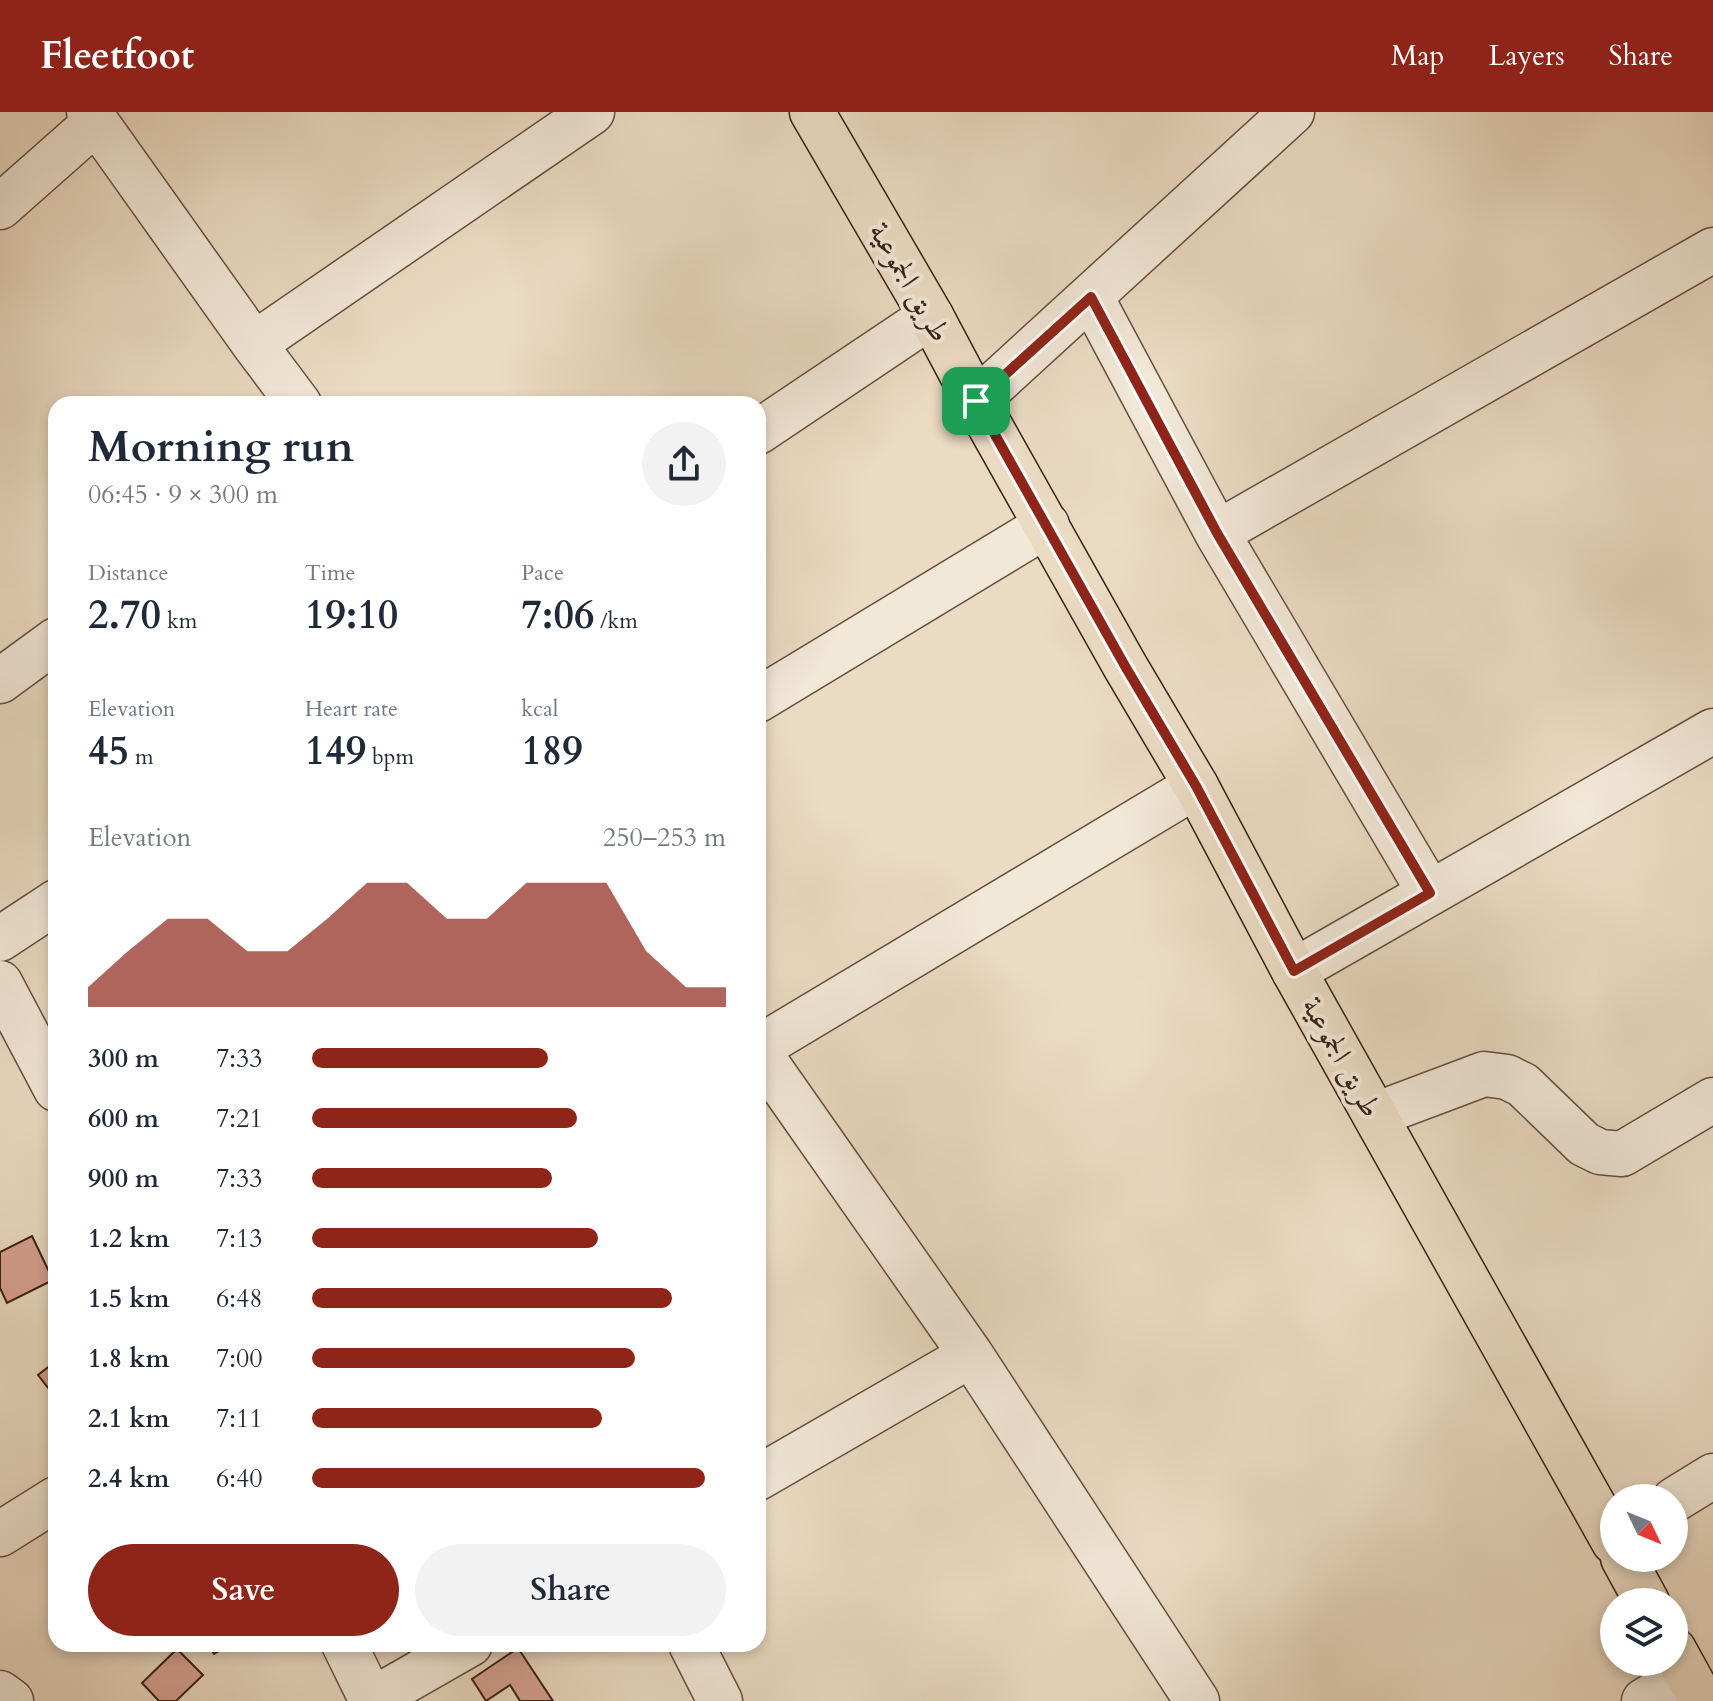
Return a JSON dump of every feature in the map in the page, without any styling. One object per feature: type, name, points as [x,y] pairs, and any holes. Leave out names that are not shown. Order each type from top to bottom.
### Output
[{"type":"main road","name":"طريق الجموعية","points":[[812,112],[931,316],[1125,666],[1196,786],[1294,971],[1600,1516]]},
{"type":"street","points":[[254,344],[592,112]]},
{"type":"street","points":[[976,401],[1292,112]]},
{"type":"street","points":[[0,207],[92,117],[293,396]]},
{"type":"street","points":[[1217,533],[1713,250]]},
{"type":"street","points":[[1091,297],[1217,533],[1430,893]]},
{"type":"street","points":[[766,427],[931,316]]},
{"type":"street","points":[[766,695],[1047,525]]},
{"type":"street","points":[[0,681],[48,646]]},
{"type":"street","points":[[1294,971],[1713,731]]},
{"type":"street","points":[[766,1045],[1196,786]]},
{"type":"street","points":[[0,939],[48,907]]},
{"type":"street","points":[[0,983],[48,1074]]},
{"type":"street","points":[[766,1061],[971,1355],[1197,1701]]},
{"type":"street","points":[[1375,1115],[1484,1074],[1507,1077],[1523,1085],[1584,1144],[1600,1152],[1622,1154],[1713,1100]]},
{"type":"street","points":[[766,1473],[971,1355]]},
{"type":"street","points":[[1688,1491],[1713,1476]]},
{"type":"street","points":[[0,1534],[48,1504]]},
{"type":"street","points":[[348,1652],[372,1701],[456,1652]]},
{"type":"street","points":[[695,1652],[720,1701]]},
{"type":"street","points":[[1644,1701],[1686,1676]]},
{"type":"street","points":[[0,1693],[11,1701]]},
{"type":"building","points":[[32,1236],[48,1270],[48,1282],[7,1303],[0,1288],[0,1252]]},
{"type":"building","points":[[48,1367],[48,1388],[38,1375]]},
{"type":"building","points":[[174,1652],[180,1652],[203,1675],[176,1701],[159,1701],[142,1683]]},
{"type":"building","points":[[512,1652],[521,1652],[553,1701],[520,1701],[510,1685],[486,1701],[472,1679]]},
{"type":"route","points":[[1091,297],[1217,533],[1430,893],[1294,971],[1196,786],[976,401],[1091,297]]}]
